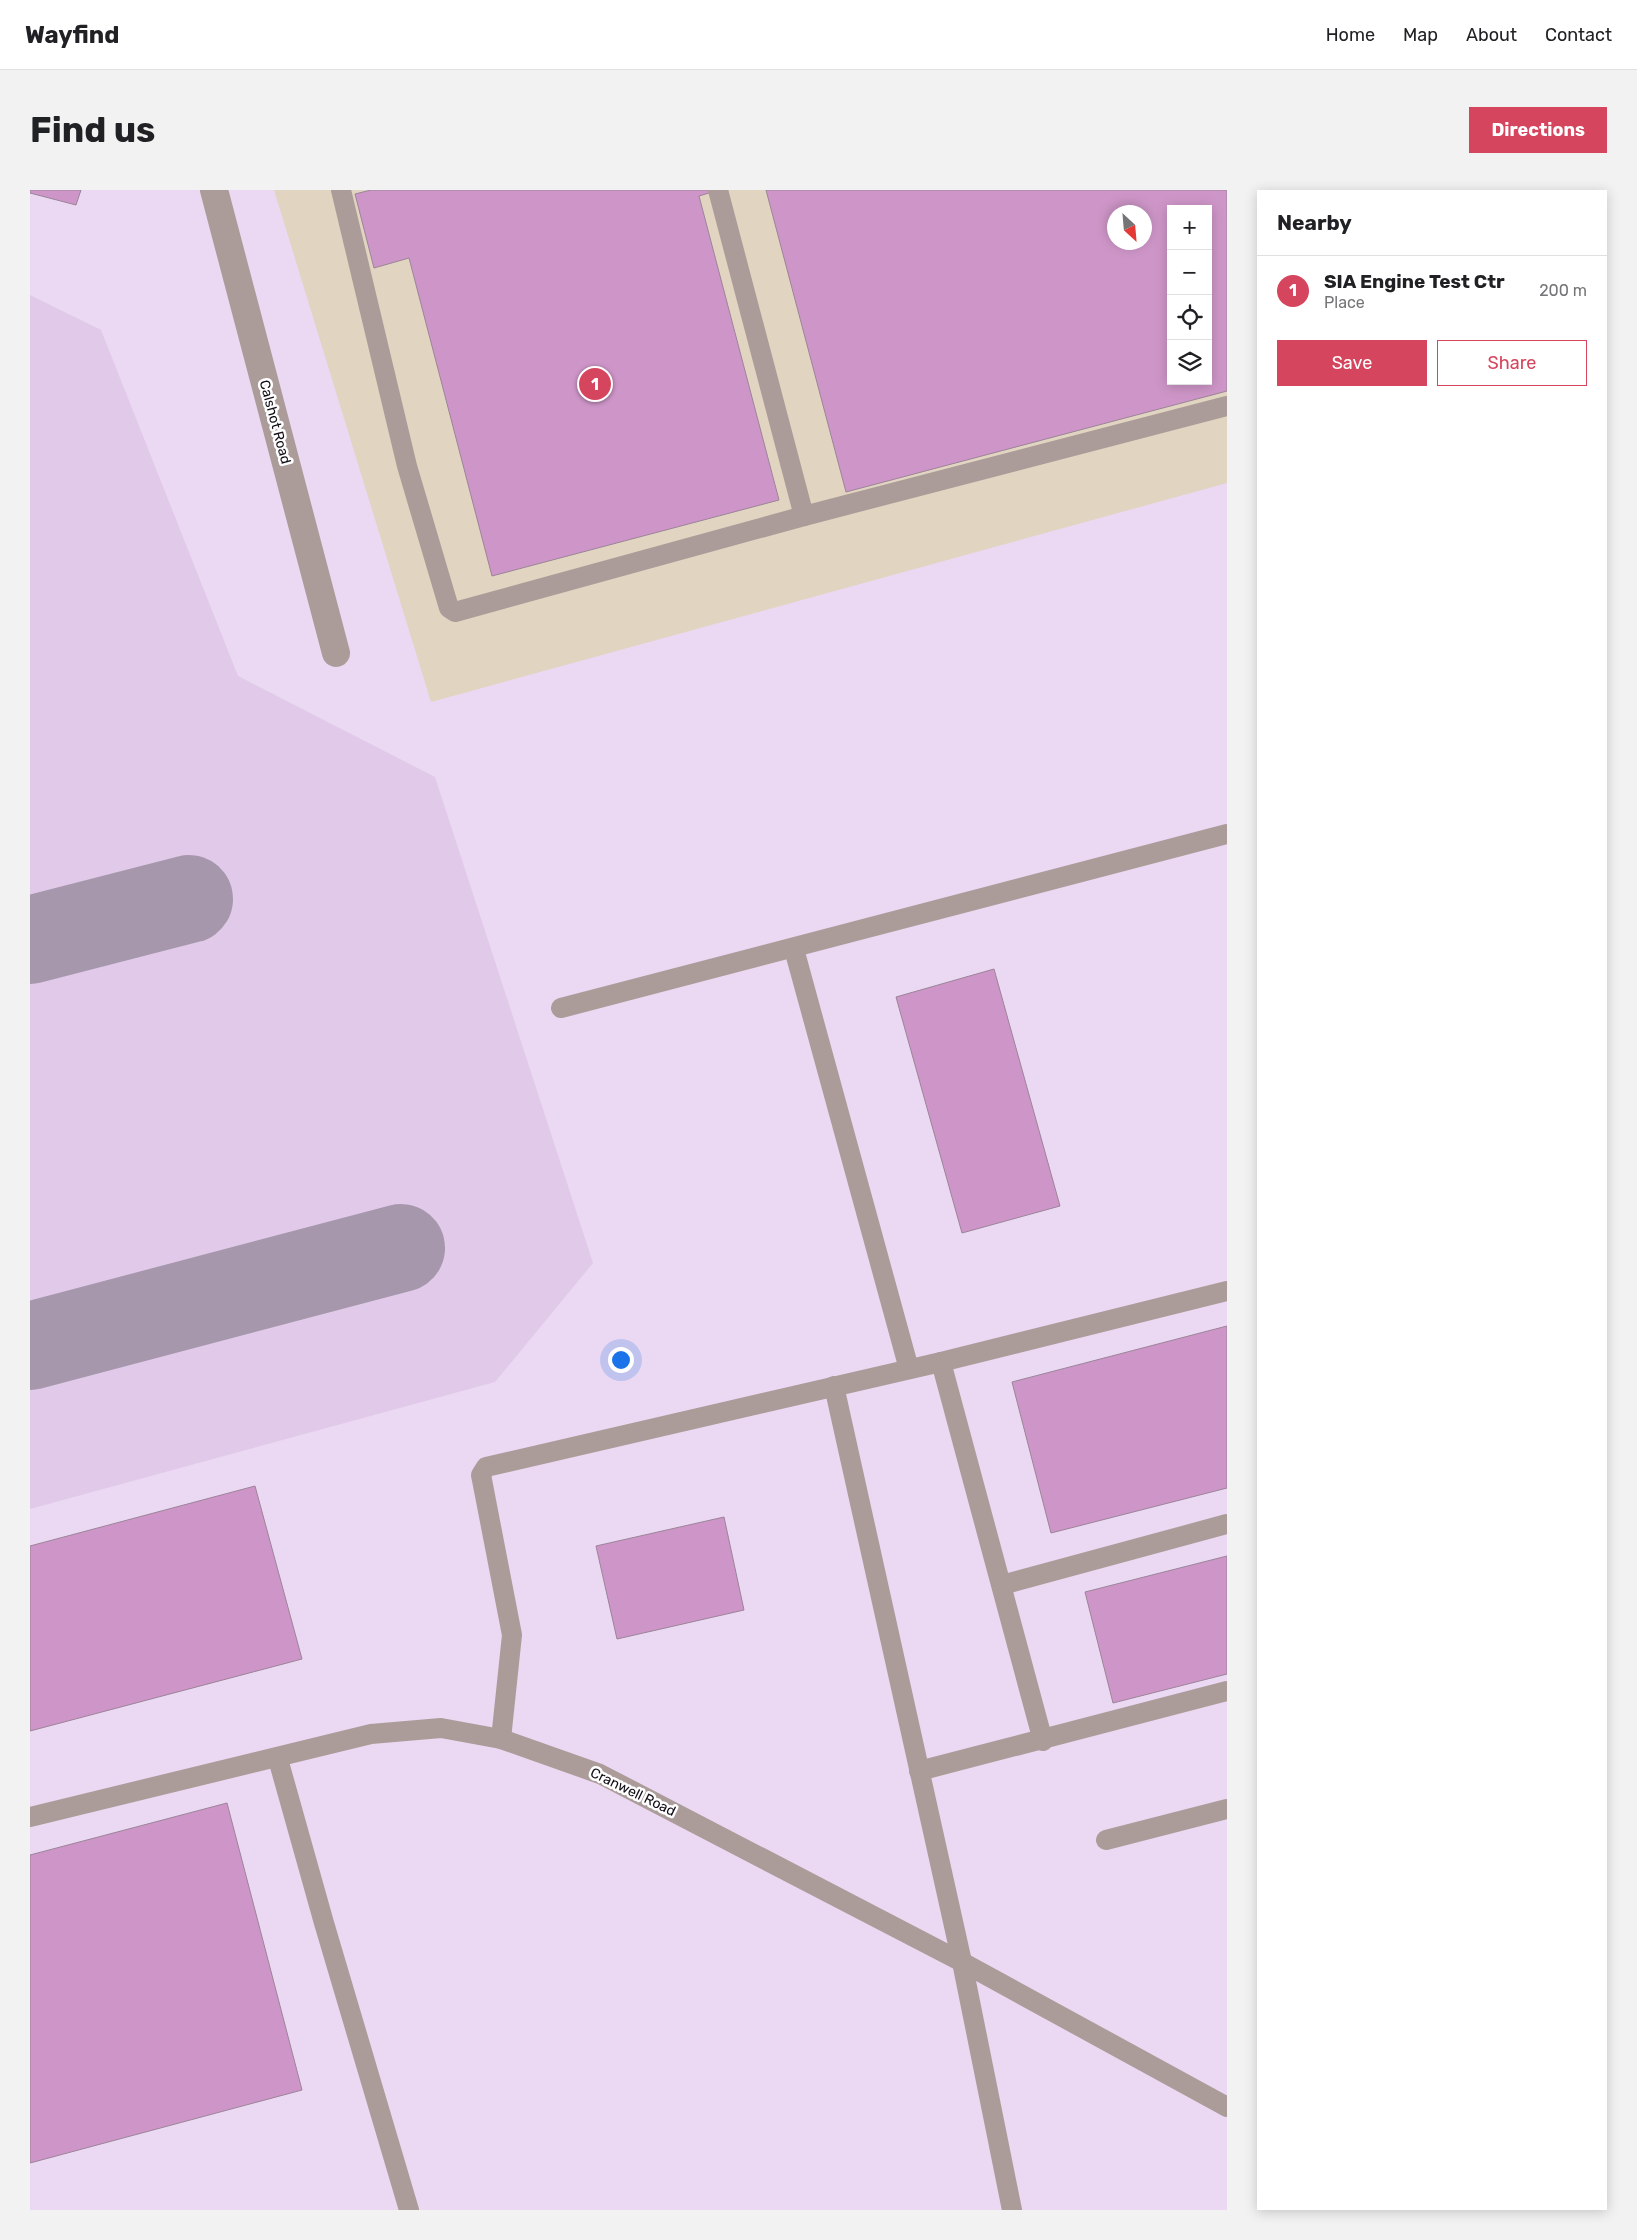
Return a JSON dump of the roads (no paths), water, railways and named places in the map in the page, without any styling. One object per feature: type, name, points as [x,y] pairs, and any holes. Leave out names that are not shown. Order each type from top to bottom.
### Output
[{"type":"street","name":"Calshot Road","points":[[214,190],[336,654]]},
{"type":"lane","points":[[341,190],[407,466],[449,608],[456,612],[462,612],[804,516],[1227,406]]},
{"type":"lane","points":[[718,190],[804,516]]},
{"type":"lane","points":[[561,1008],[794,949],[1227,834]]},
{"type":"lane","points":[[794,949],[909,1368]]},
{"type":"lane","points":[[501,1738],[512,1635],[481,1475],[486,1467],[941,1362],[1227,1292]]},
{"type":"lane","points":[[941,1362],[1043,1741]]},
{"type":"lane","points":[[834,1386],[962,1962],[1012,2210]]},
{"type":"lane","points":[[1002,1585],[1227,1524]]},
{"type":"lane","points":[[919,1771],[1043,1741],[1227,1691]]},
{"type":"lane","name":"Cranwell Road","points":[[30,1818],[371,1734],[441,1728],[501,1738],[600,1774],[962,1962],[1227,2107]]},
{"type":"lane","points":[[278,1758],[408,2210]]},
{"type":"lane","points":[[1106,1840],[1227,1810]]},
{"type":"place","name":"SIA Engine Test Ctr","points":[[595,384]]}]
